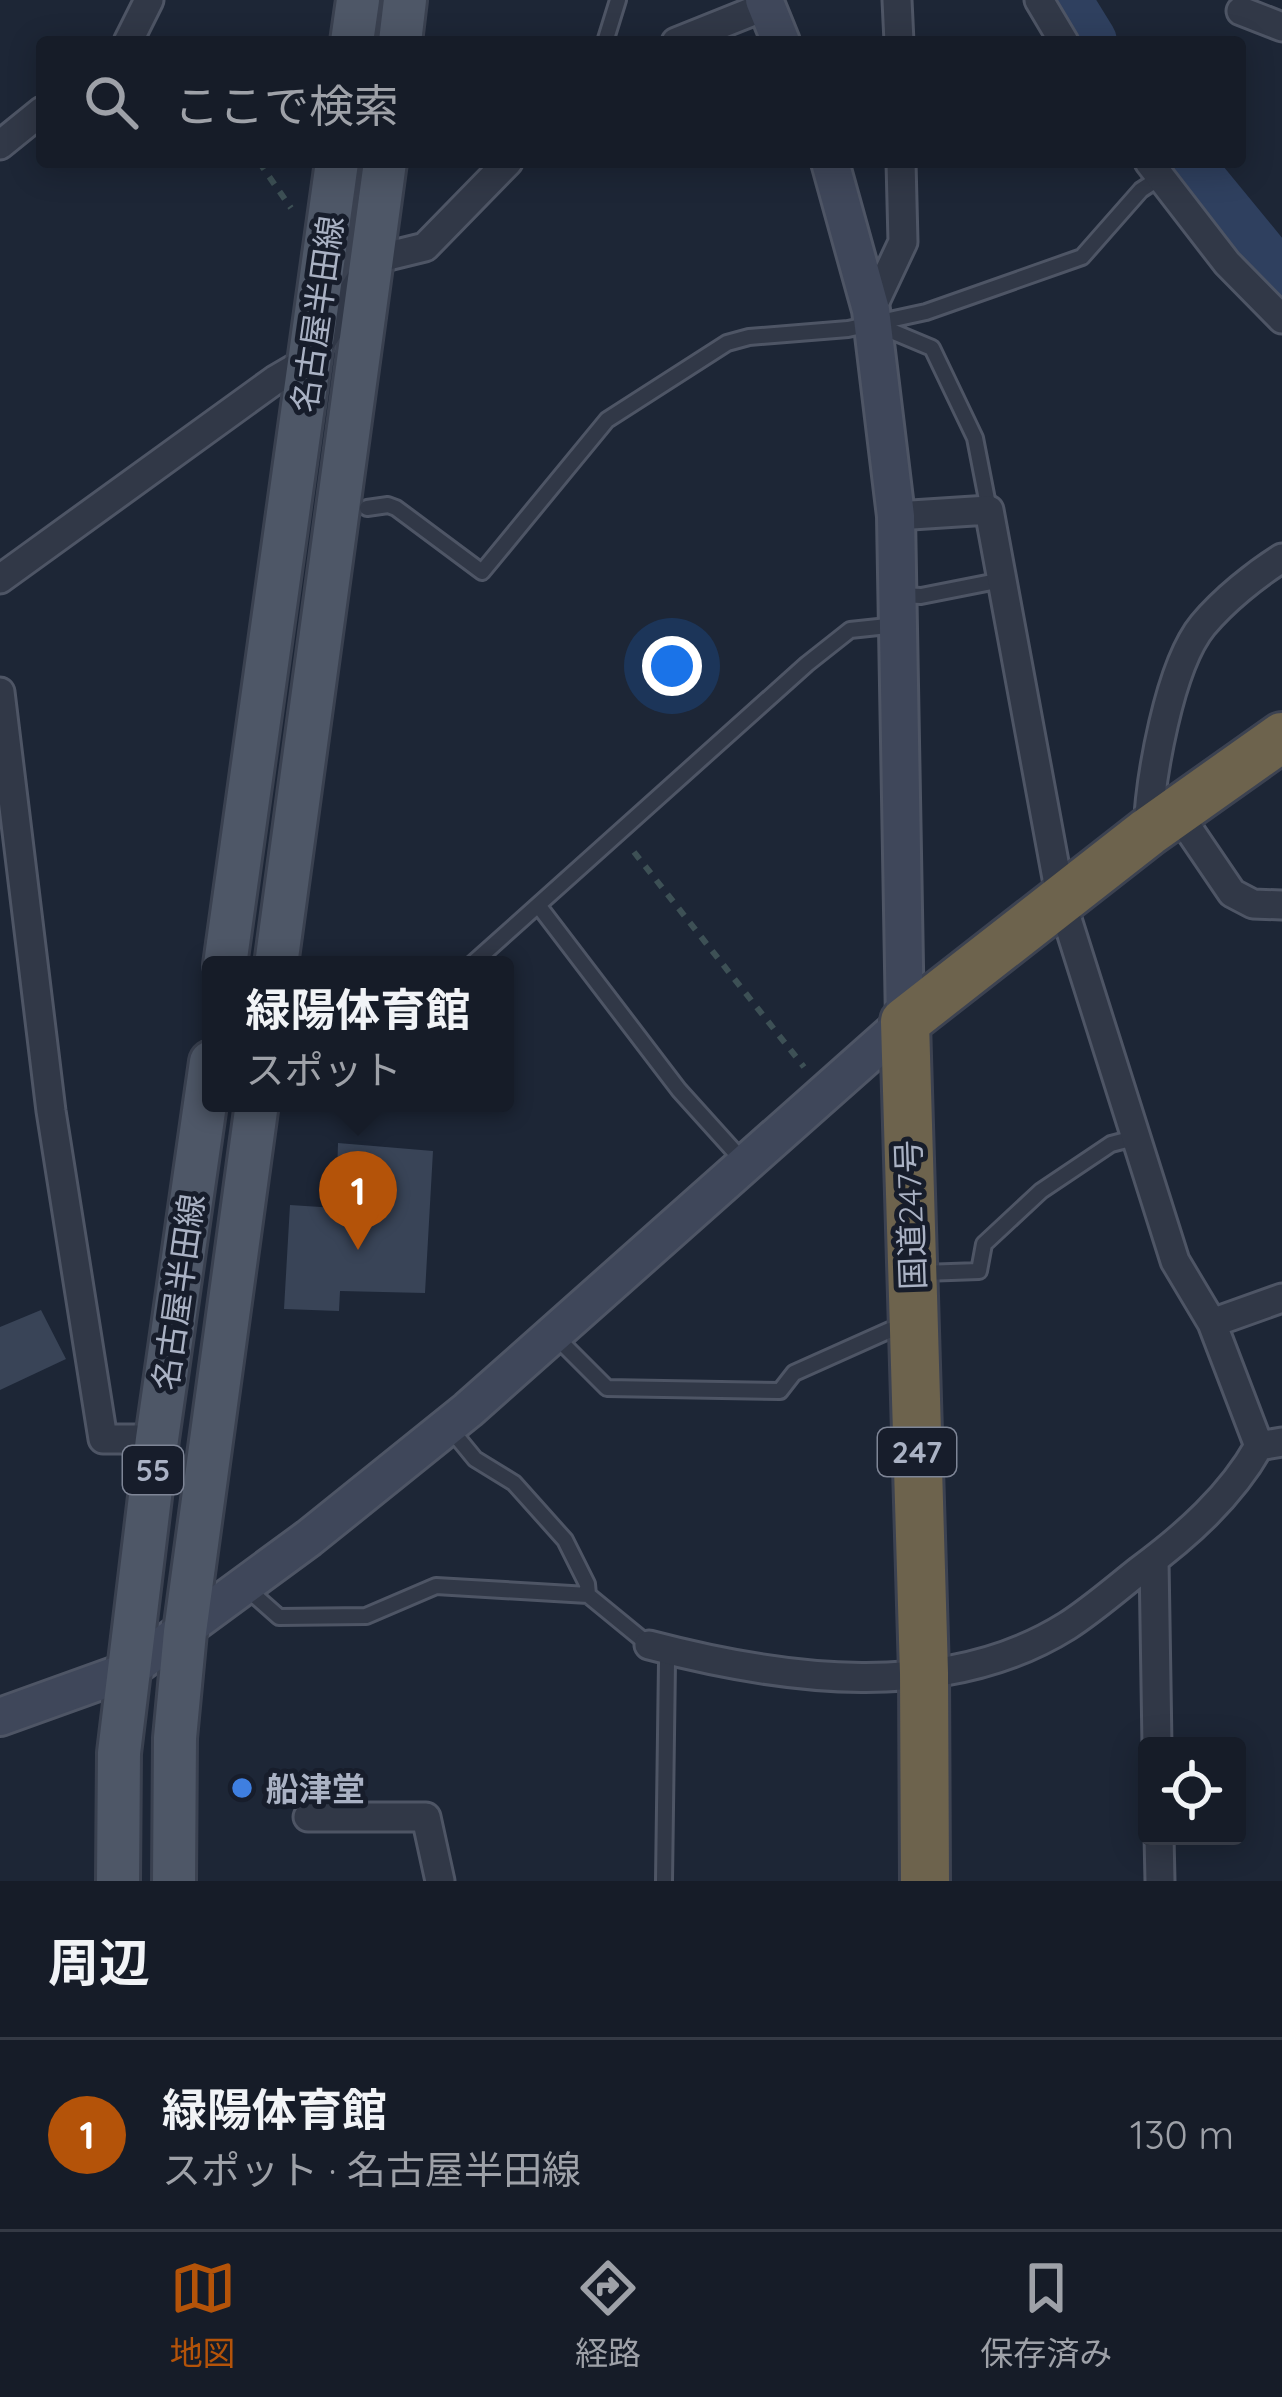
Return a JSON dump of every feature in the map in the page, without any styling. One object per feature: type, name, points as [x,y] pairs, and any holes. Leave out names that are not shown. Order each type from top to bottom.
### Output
[{"type":"highway","points":[[905,1022],[1162,822],[1282,737]]},
{"type":"highway","name":"国道247号","points":[[905,1022],[924,1673],[925,1881]]},
{"type":"main road","points":[[353,36],[358,0]]},
{"type":"main road","points":[[401,36],[405,0]]},
{"type":"main road","name":"名古屋半田線","points":[[226,956],[336,168]]},
{"type":"main road","name":"名古屋半田線","points":[[277,956],[384,168]]},
{"type":"main road","name":"名古屋半田線","points":[[118,1881],[118,1753],[204,1112]]},
{"type":"main road","name":"名古屋半田線","points":[[173,1881],[175,1738],[185,1633],[256,1112]]},
{"type":"street","points":[[131,36],[149,0]]},
{"type":"street","points":[[897,0],[898,36]]},
{"type":"street","points":[[1039,0],[1060,36]]},
{"type":"street","points":[[690,36],[765,3],[779,36]]},
{"type":"street","points":[[1237,5],[1282,27]]},
{"type":"street","points":[[0,145],[36,115]]},
{"type":"street","points":[[6,563],[311,359],[372,260],[424,247],[502,168]]},
{"type":"street","points":[[0,1717],[128,1671],[185,1633],[448,1426],[905,1022],[896,516],[872,317],[832,168]]},
{"type":"street","points":[[872,317],[903,242],[901,168]]},
{"type":"street","points":[[1155,169],[1227,263],[1282,319]]},
{"type":"street","points":[[660,1647],[839,1678],[924,1673],[986,1663],[1065,1627],[1154,1560],[1238,1483],[1270,1444],[1212,1323],[1175,1262],[1060,900],[989,510],[896,516]]},
{"type":"street","points":[[1282,558],[1203,625],[1183,660],[1150,786],[1162,822],[1232,892],[1253,904],[1282,905]]},
{"type":"street","points":[[0,692],[51,1111],[103,1439],[157,1438]]},
{"type":"street","points":[[1212,1323],[1282,1298]]},
{"type":"street","points":[[1154,1560],[1157,1737]]},
{"type":"street","points":[[308,1817],[426,1817],[440,1881]]},
{"type":"street","points":[[1159,1845],[1160,1881]]},
{"type":"lane","points":[[606,36],[618,0]]},
{"type":"lane","points":[[367,508],[396,508],[482,572],[608,420],[710,353],[749,337],[848,329],[872,317],[926,312],[1082,257],[1155,169]]},
{"type":"lane","points":[[872,317],[932,348],[975,438],[989,510]]},
{"type":"lane","points":[[481,956],[850,630],[921,596],[1002,580]]},
{"type":"lane","points":[[538,904],[679,1090],[746,1164]]},
{"type":"lane","points":[[912,1274],[979,1271],[984,1244],[1041,1191],[1111,1144],[1134,1138]]},
{"type":"lane","points":[[554,1335],[607,1388],[724,1392],[780,1391],[794,1373],[890,1330],[914,1330]]},
{"type":"lane","points":[[448,1426],[476,1460],[514,1483],[565,1540],[588,1595]]},
{"type":"lane","points":[[244,1586],[279,1617],[366,1616],[436,1586],[588,1595],[660,1647],[668,1662],[664,1881]]},
{"type":"path","points":[[263,168],[296,215]]},
{"type":"path","points":[[619,832],[825,1094]]},
{"type":"building","points":[[338,1143],[433,1151],[425,1293],[340,1291],[339,1311],[284,1309],[290,1205],[336,1208]]},
{"type":"building","points":[[41,1310],[66,1359],[0,1390],[0,1327]]},
{"type":"waterway","points":[[1061,0],[1083,36]]},
{"type":"waterway","points":[[1186,168],[1282,285]]},
{"type":"place","name":"緑陽体育館","points":[[358,1250]]},
{"type":"place","name":"船津堂","points":[[242,1788]]}]
